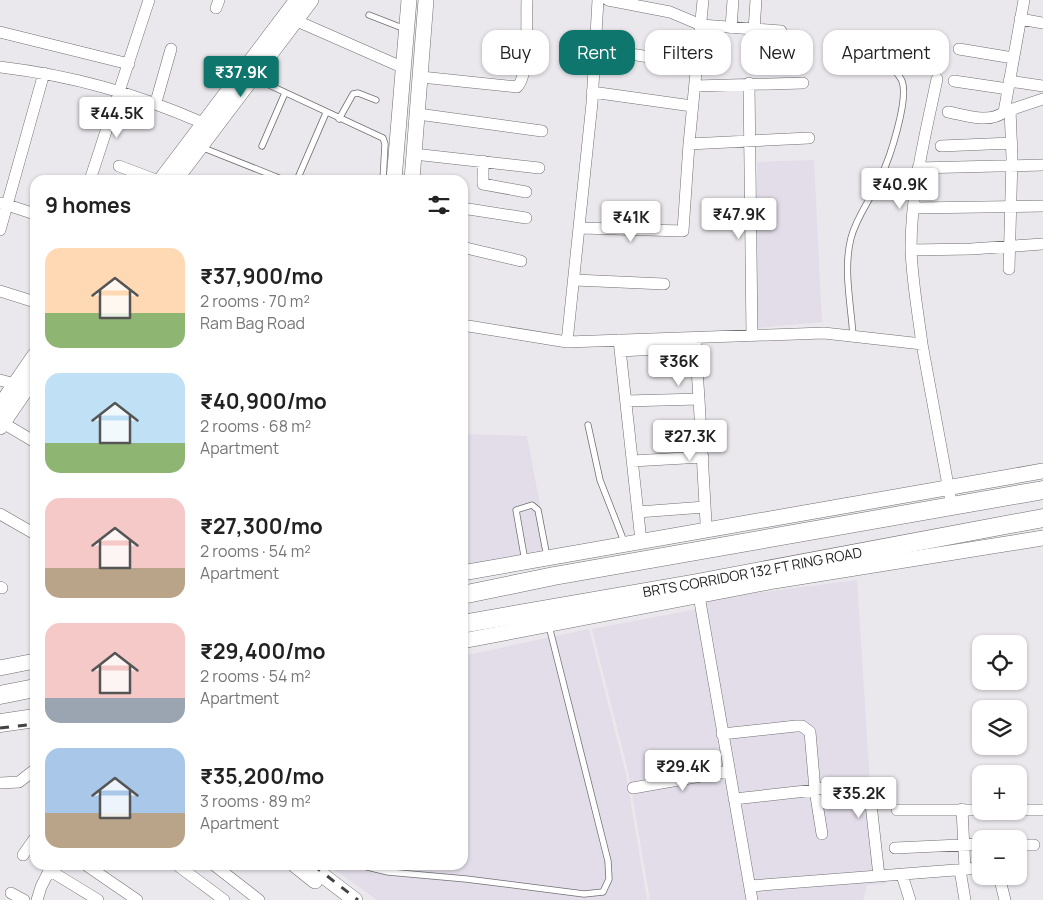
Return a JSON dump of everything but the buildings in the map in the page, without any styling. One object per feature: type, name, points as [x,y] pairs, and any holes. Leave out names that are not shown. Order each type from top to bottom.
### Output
[{"type":"main road","points":[[468,594],[554,576],[1043,490]]},
{"type":"main road","name":"BRTS CORRIDOR 132 FT RING ROAD","points":[[468,623],[698,590],[1043,518]]},
{"type":"main road","points":[[0,695],[30,689]]},
{"type":"main road","points":[[0,723],[30,719]]},
{"type":"street","points":[[92,175],[149,0]]},
{"type":"street","points":[[179,175],[200,147],[207,128],[296,0]]},
{"type":"street","points":[[165,175],[254,78],[311,0]]},
{"type":"street","points":[[394,175],[409,0]]},
{"type":"street","points":[[412,175],[426,0]]},
{"type":"street","points":[[421,77],[517,86],[520,84],[524,70],[527,0]]},
{"type":"street","points":[[596,30],[598,0]]},
{"type":"street","points":[[608,0],[670,12],[701,25],[754,30],[756,0]]},
{"type":"street","points":[[670,12],[671,0]]},
{"type":"street","points":[[700,30],[703,0]]},
{"type":"street","points":[[731,28],[733,0]]},
{"type":"street","points":[[1009,269],[1012,143],[1007,111],[1009,85],[1024,0]]},
{"type":"street","points":[[1020,19],[1043,23]]},
{"type":"street","points":[[297,21],[404,68]]},
{"type":"street","points":[[0,32],[129,64]]},
{"type":"street","points":[[156,102],[171,49]]},
{"type":"street","points":[[959,49],[1014,58]]},
{"type":"street","points":[[0,67],[44,73],[120,90],[156,102],[207,128]]},
{"type":"street","points":[[0,230],[4,204],[44,73]]},
{"type":"street","points":[[567,342],[575,280],[593,75]]},
{"type":"street","points":[[580,228],[683,231],[696,75]]},
{"type":"street","points":[[936,79],[918,168],[913,208],[911,250],[922,344],[952,507]]},
{"type":"street","points":[[954,80],[1043,86]]},
{"type":"street","points":[[695,86],[749,83],[802,84]]},
{"type":"street","points":[[749,83],[752,336]]},
{"type":"street","points":[[592,92],[692,106]]},
{"type":"street","points":[[948,112],[988,118],[998,117],[1007,111],[1043,99]]},
{"type":"street","points":[[418,114],[542,131]]},
{"type":"street","points":[[689,144],[749,143],[809,138]]},
{"type":"street","points":[[941,146],[1012,143]]},
{"type":"street","points":[[414,154],[539,168]]},
{"type":"street","points":[[483,161],[483,184],[526,192]]},
{"type":"street","points":[[918,168],[1043,165]]},
{"type":"street","points":[[119,166],[143,175]]},
{"type":"street","points":[[4,204],[30,212]]},
{"type":"street","points":[[913,208],[1043,206]]},
{"type":"street","points":[[468,209],[526,218]]},
{"type":"street","points":[[911,250],[1043,244]]},
{"type":"street","points":[[468,248],[521,261]]},
{"type":"street","points":[[575,280],[664,284]]},
{"type":"street","points":[[0,291],[30,300]]},
{"type":"street","points":[[468,326],[567,342],[619,345],[824,333],[922,344]]},
{"type":"street","points":[[695,342],[706,524]]},
{"type":"street","points":[[619,345],[641,541]]},
{"type":"street","points":[[0,406],[30,362]]},
{"type":"street","points":[[0,380],[15,384]]},
{"type":"street","points":[[30,385],[1,425],[30,440]]},
{"type":"street","points":[[626,402],[699,399]]},
{"type":"street","points":[[632,461],[703,458]]},
{"type":"street","points":[[468,572],[1043,471]]},
{"type":"street","points":[[638,512],[706,507]]},
{"type":"street","points":[[0,514],[30,531]]},
{"type":"street","points":[[468,640],[698,590],[774,582],[1043,538]]},
{"type":"street","points":[[698,590],[752,900]]},
{"type":"street","points":[[0,668],[30,662]]},
{"type":"street","points":[[722,734],[796,726],[807,729],[810,732],[815,790],[822,834]]},
{"type":"street","points":[[633,788],[729,771]]},
{"type":"street","points":[[0,782],[19,782],[30,773]]},
{"type":"street","points":[[734,799],[815,790],[842,783],[862,785],[871,804],[879,876]]},
{"type":"street","points":[[962,809],[965,900]]},
{"type":"street","points":[[897,810],[972,810]]},
{"type":"street","points":[[1027,810],[1043,810]]},
{"type":"street","points":[[895,848],[972,844]]},
{"type":"street","points":[[23,855],[30,845]]},
{"type":"street","points":[[1027,845],[1034,845]]},
{"type":"street","points":[[750,886],[972,868]]},
{"type":"street","points":[[37,900],[50,870]]},
{"type":"street","points":[[54,870],[98,900]]},
{"type":"street","points":[[93,870],[137,900]]},
{"type":"street","points":[[184,870],[224,900]]},
{"type":"street","points":[[220,870],[259,900]]},
{"type":"street","points":[[301,870],[339,900]]},
{"type":"street","points":[[315,870],[355,900]]},
{"type":"street","points":[[902,874],[910,900]]},
{"type":"street","points":[[1001,885],[1005,900]]},
{"type":"street","points":[[11,893],[24,900]]},
{"type":"lane","points":[[369,15],[407,30]]},
{"type":"lane","points":[[853,336],[848,276],[851,238],[861,212],[885,167],[903,100],[901,79],[898,75]]},
{"type":"lane","points":[[254,78],[338,119],[383,138],[385,144],[383,175]]},
{"type":"lane","points":[[262,146],[284,92]]},
{"type":"lane","points":[[338,119],[353,94],[358,93],[376,100]]},
{"type":"lane","points":[[299,175],[326,113]]},
{"type":"lane","points":[[200,147],[271,175]]},
{"type":"lane","points":[[588,425],[600,480],[625,544]]},
{"type":"lane","points":[[525,561],[515,514],[518,508],[532,505],[538,510],[547,557]]},
{"type":"lane","points":[[380,870],[584,894],[603,892],[609,880],[608,861],[548,624]]},
{"type":"shaded area","points":[[814,160],[822,322],[757,328],[757,162]]},
{"type":"shaded area","points":[[468,434],[527,436],[549,553],[468,569]]},
{"type":"shaded area","points":[[857,580],[870,783],[886,874],[886,884],[867,885],[863,900],[753,900],[703,600]]},
{"type":"shaded area","points":[[697,609],[747,900],[650,900],[629,775],[592,629]]},
{"type":"shaded area","points":[[589,629],[626,774],[647,900],[377,900],[335,870],[468,870],[468,655]]},
{"type":"railway","points":[[0,728],[30,725]]},
{"type":"railway","points":[[319,870],[358,900]]}]
